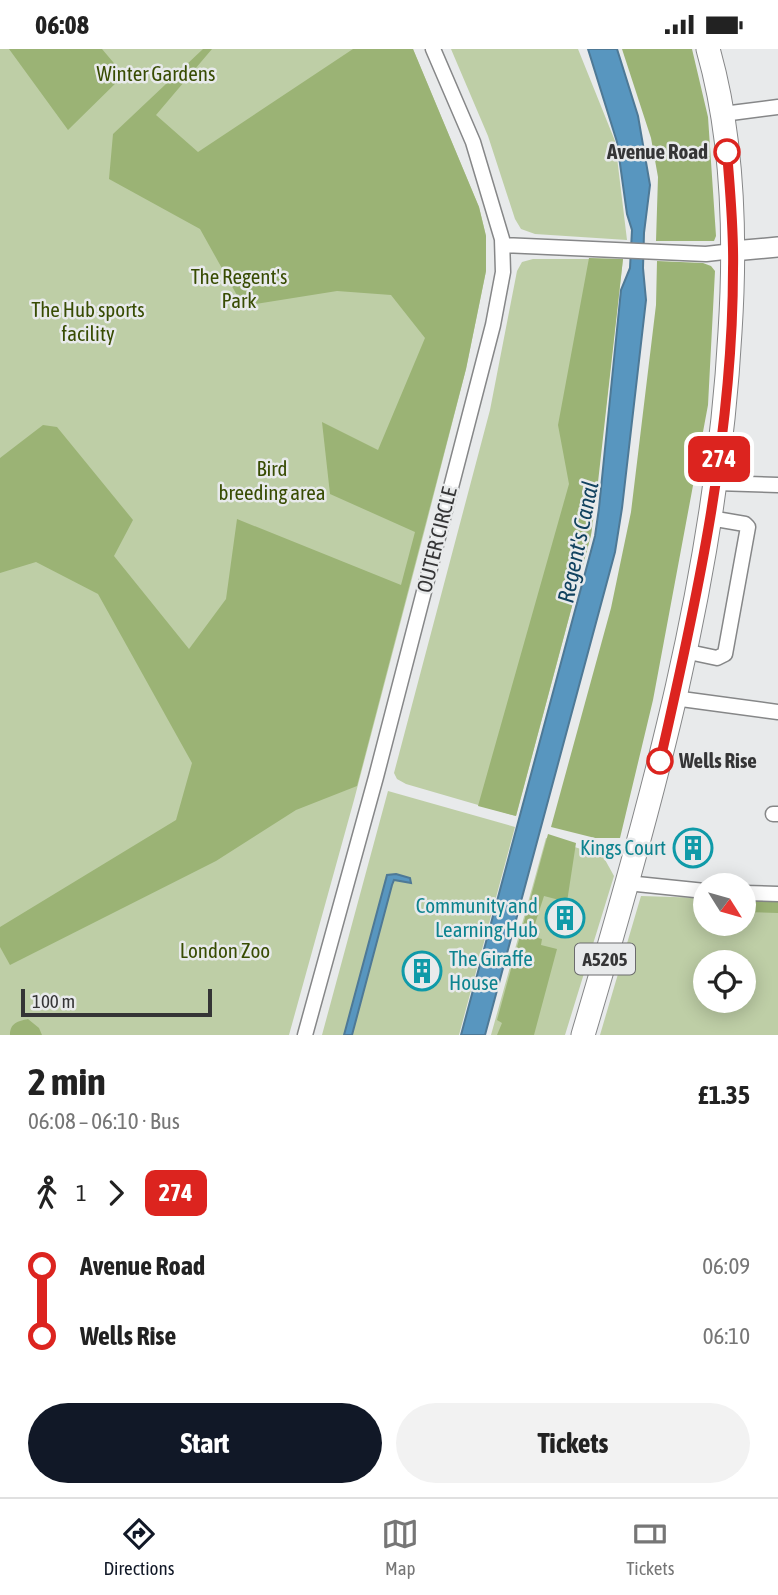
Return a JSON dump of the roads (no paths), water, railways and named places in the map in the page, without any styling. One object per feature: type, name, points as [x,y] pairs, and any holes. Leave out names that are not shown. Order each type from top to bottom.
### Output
[{"type":"main road","name":"A5205","points":[[583,1035],[652,794],[684,651],[716,483],[729,355],[733,251],[723,114],[708,49]]},
{"type":"main road","points":[[733,251],[778,247]]},
{"type":"street","name":"OUTER CIRCLE","points":[[305,1035],[376,777],[493,325],[503,272],[503,245],[472,142],[433,49]]},
{"type":"street","points":[[723,114],[778,107]]},
{"type":"street","points":[[503,245],[696,253],[733,251]]},
{"type":"street","points":[[716,483],[778,485]]},
{"type":"street","points":[[684,651],[717,658],[724,655],[748,527],[745,523],[710,517]]},
{"type":"street","points":[[674,698],[778,712]]},
{"type":"street","points":[[627,883],[693,890]]},
{"type":"street","points":[[756,893],[778,894]]},
{"type":"water","points":[[588,49],[617,49],[638,116],[650,185],[644,233],[646,300],[622,508],[615,552],[485,1035],[461,1035],[595,536],[621,290],[630,268],[632,230],[627,214],[617,142]]},
{"type":"water","points":[[396,874],[410,878],[411,883],[394,880],[352,1035],[344,1035],[387,875]]},
{"type":"place","name":"Avenue Road","points":[[727,152]]},
{"type":"place","name":"Wells Rise","points":[[660,761]]},
{"type":"place","name":"Kings Court","points":[[693,848]]},
{"type":"place","name":"Community and Learning Hub","points":[[565,918]]},
{"type":"place","name":"The Giraffe House","points":[[422,971]]},
{"type":"park label","name":"Winter Gardens","points":[[156,74]]},
{"type":"park label","name":"The Regent's Park","points":[[239,289]]},
{"type":"park label","name":"The Hub sports facility","points":[[88,322]]},
{"type":"park label","name":"Bird breeding area","points":[[272,481]]},
{"type":"park label","name":"London Zoo","points":[[225,951]]},
{"type":"water label","name":"Regent's Canal","points":[[578,542]]}]
